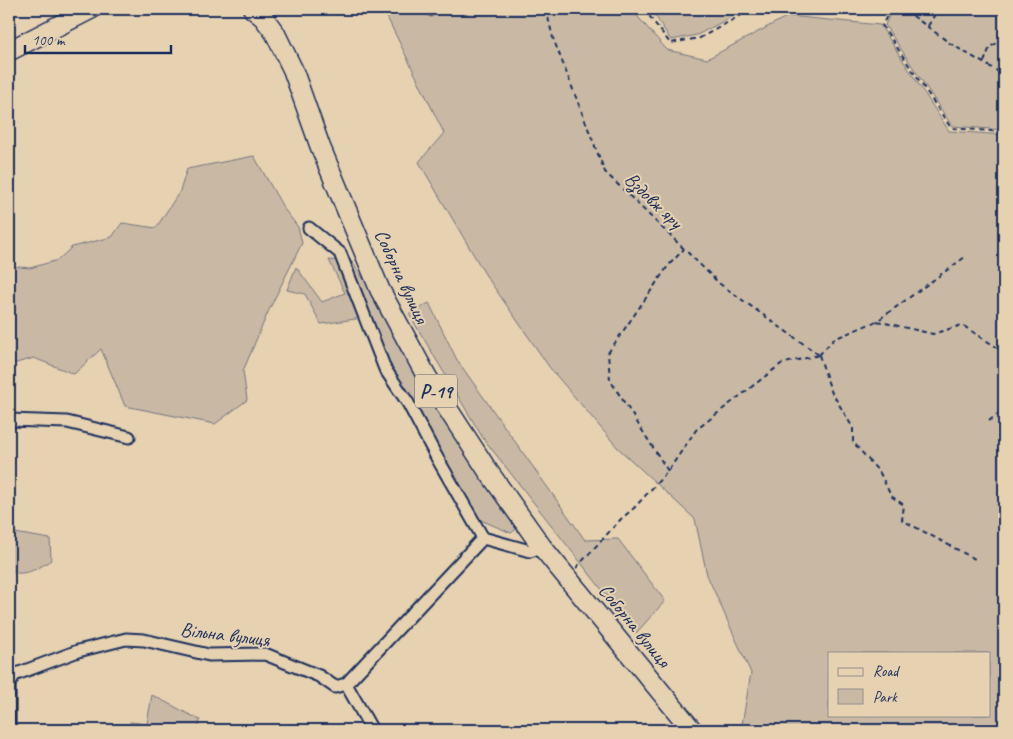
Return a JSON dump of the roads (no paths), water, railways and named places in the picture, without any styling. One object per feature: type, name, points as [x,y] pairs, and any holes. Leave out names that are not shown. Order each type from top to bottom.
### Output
[{"type":"main road","points":[[9,51],[91,9]]},
{"type":"main road","name":"Соборна вулиця","points":[[253,9],[263,17],[275,33],[293,70],[320,146],[380,290],[427,377],[488,471],[542,547],[692,730]]},
{"type":"street","points":[[309,228],[340,253],[385,369],[408,403],[483,538],[530,551],[542,547]]},
{"type":"street","points":[[9,420],[67,422],[129,436]]},
{"type":"street","points":[[372,730],[346,684],[483,538]]},
{"type":"street","name":"Вільна вулиця","points":[[9,730],[10,685],[14,675],[78,651],[126,639],[144,640],[209,655],[265,654],[319,676],[335,687],[346,684]]},
{"type":"waterway","points":[[417,9],[431,16]]}]
